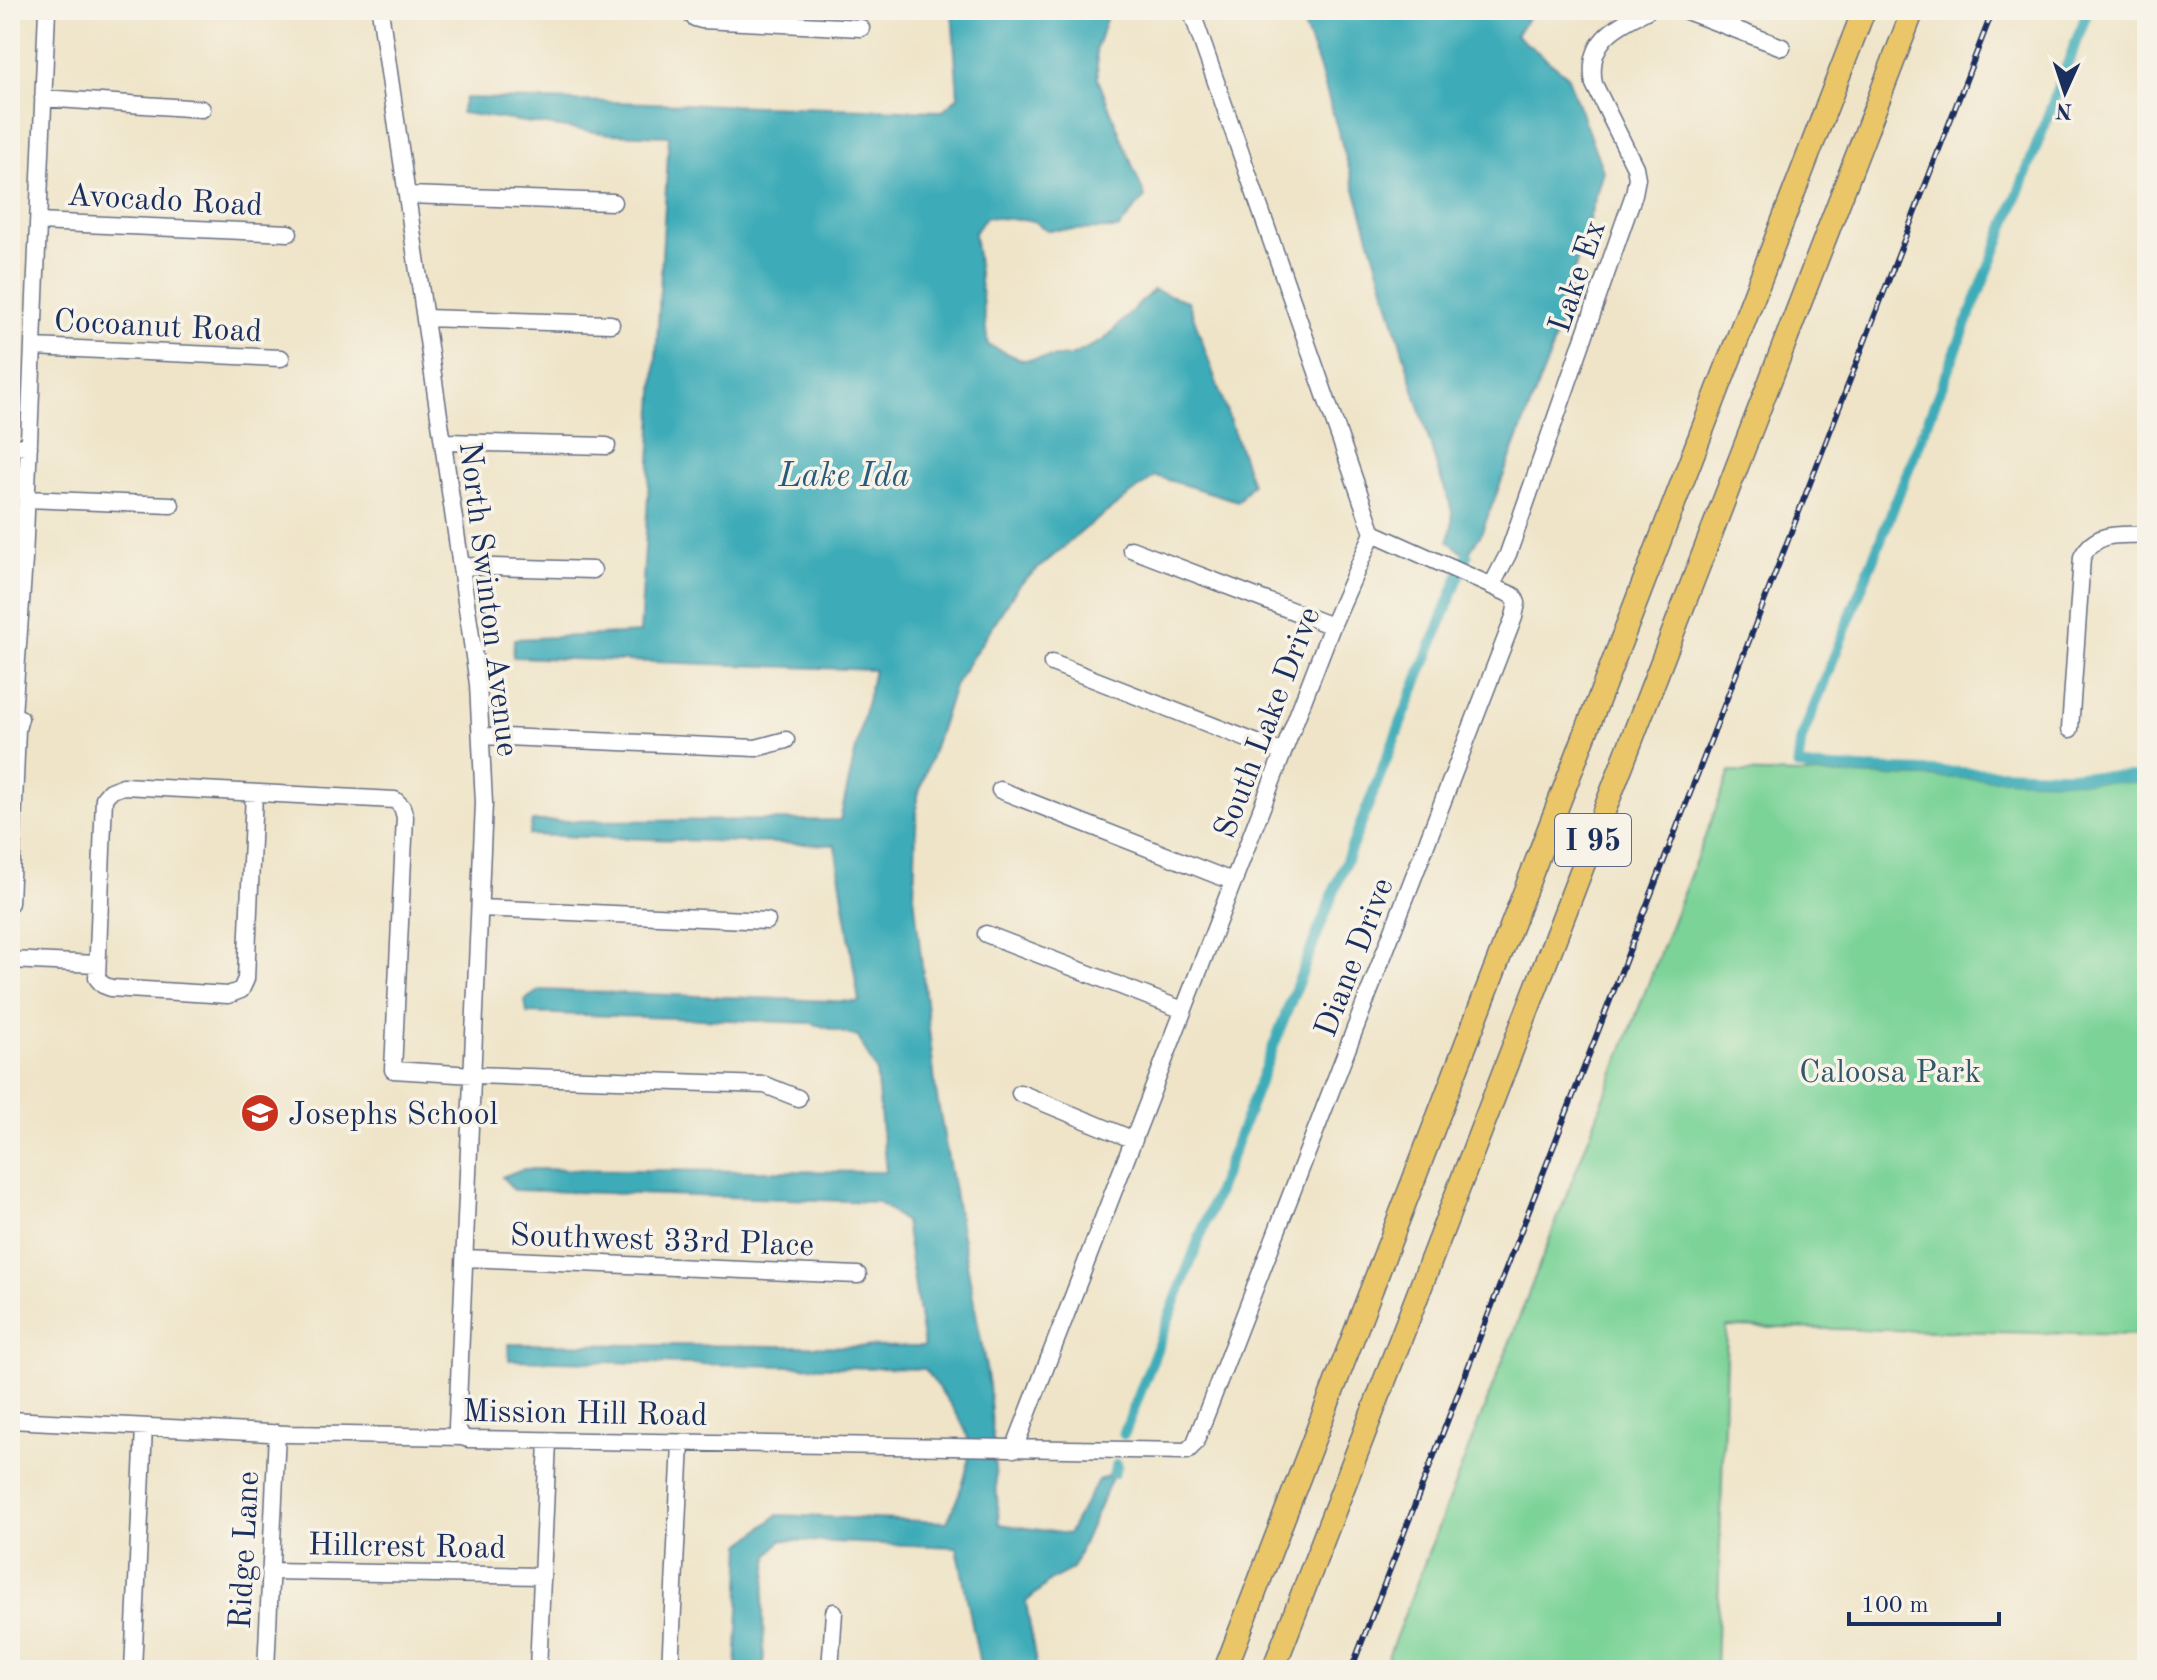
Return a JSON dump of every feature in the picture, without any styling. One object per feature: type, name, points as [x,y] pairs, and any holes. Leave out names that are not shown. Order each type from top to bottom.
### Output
[{"type":"highway","name":"I 95","points":[[1225,1670],[1864,10]]},
{"type":"highway","name":"I 95","points":[[1273,1670],[1913,10]]},
{"type":"street","points":[[10,903],[12,729],[23,709],[22,683],[17,670],[47,10]]},
{"type":"street","name":"North Swinton Avenue","points":[[380,10],[483,736],[484,803],[457,1427],[462,1437]]},
{"type":"street","points":[[685,10],[702,20],[861,28]]},
{"type":"street","points":[[1191,10],[1373,533]]},
{"type":"street","name":"Lake Ex","points":[[1492,585],[1508,554],[1634,194],[1637,178],[1635,167],[1594,84],[1591,70],[1594,54],[1601,41],[1618,26],[1648,10]]},
{"type":"street","points":[[1684,10],[1782,47]]},
{"type":"street","points":[[43,98],[202,109]]},
{"type":"street","points":[[407,195],[613,202]]},
{"type":"street","name":"Avocado Road","points":[[38,222],[289,233]]},
{"type":"street","points":[[425,318],[611,324]]},
{"type":"street","name":"Cocoanut Road","points":[[33,347],[281,358]]},
{"type":"street","points":[[443,442],[607,446]]},
{"type":"street","points":[[10,446],[29,447]]},
{"type":"street","points":[[27,499],[171,505]]},
{"type":"street","name":"Diane Drive","points":[[1158,1452],[1187,1451],[1195,1443],[1517,603],[1514,596],[1492,585],[1450,570],[1373,533]]},
{"type":"street","name":"South Lake Drive","points":[[1006,1449],[1134,1140],[1332,626],[1373,533]]},
{"type":"street","points":[[2070,729],[2080,563],[2090,545],[2108,535],[2147,535]]},
{"type":"street","points":[[1131,549],[1332,626]]},
{"type":"street","points":[[461,566],[593,570]]},
{"type":"street","points":[[1052,663],[1283,753]]},
{"type":"street","points":[[483,736],[756,748],[786,740]]},
{"type":"street","points":[[254,793],[246,979],[241,990],[228,995],[103,985],[97,978],[97,964],[104,798],[110,791],[123,786],[395,800],[402,807],[405,817],[393,1070],[765,1085],[798,1098]]},
{"type":"street","points":[[1000,790],[1224,878],[1235,879]]},
{"type":"street","points":[[480,908],[767,921]]},
{"type":"street","points":[[986,934],[1183,1010]]},
{"type":"street","points":[[10,960],[97,964]]},
{"type":"street","points":[[1020,1093],[1134,1140]]},
{"type":"street","name":"Southwest 33rd Place","points":[[465,1258],[858,1275]]},
{"type":"street","name":"Mission Hill Road","points":[[10,1420],[468,1439],[1158,1452]]},
{"type":"street","points":[[133,1670],[144,1427]]},
{"type":"street","name":"Ridge Lane","points":[[266,1670],[277,1433]]},
{"type":"street","points":[[538,1670],[548,1441]]},
{"type":"street","points":[[670,1670],[681,1443]]},
{"type":"street","name":"Hillcrest Road","points":[[270,1571],[542,1576]]},
{"type":"street","points":[[830,1670],[834,1612]]},
{"type":"green space","name":"Caloosa Park","points":[[1730,772],[2147,783],[2147,1335],[1727,1327],[1716,1670],[1383,1670]]},
{"type":"water","name":"Lake Ida","points":[[952,10],[1109,10],[1096,50],[1098,79],[1145,197],[1118,229],[1047,230],[1033,221],[986,217],[974,233],[988,345],[1022,360],[1071,356],[1104,340],[1153,290],[1188,301],[1252,484],[1238,501],[1155,476],[1086,528],[1019,585],[955,684],[917,799],[914,895],[936,1092],[989,1385],[999,1524],[1068,1534],[1098,1480],[1114,1473],[1072,1569],[1051,1580],[1026,1602],[1037,1670],[981,1670],[957,1547],[781,1540],[769,1555],[763,1603],[764,1670],[736,1670],[742,1545],[777,1515],[947,1522],[964,1478],[969,1454],[969,1443],[959,1417],[925,1369],[509,1360],[508,1344],[924,1347],[905,1222],[878,1202],[514,1190],[502,1177],[522,1169],[886,1172],[876,1071],[858,1037],[811,1023],[527,1013],[525,1000],[540,990],[859,1002],[835,845],[529,835],[532,821],[840,820],[874,670],[513,657],[514,639],[640,633],[669,136],[609,134],[461,113],[465,98],[942,111],[958,97]]},
{"type":"water","points":[[1298,10],[1534,10],[1516,35],[1567,75],[1603,171],[1550,355],[1481,534],[1467,556],[1448,541],[1452,523],[1449,500],[1318,63]]},
{"type":"waterway","points":[[2088,10],[1801,740],[1798,765],[1810,768],[2147,778]]},
{"type":"waterway","points":[[1124,1434],[1467,556]]},
{"type":"waterway","points":[[1114,1473],[1117,1465]]},
{"type":"railway","points":[[1351,1670],[1993,10]]},
{"type":"place","name":"Josephs School","points":[[260,1113]]}]
